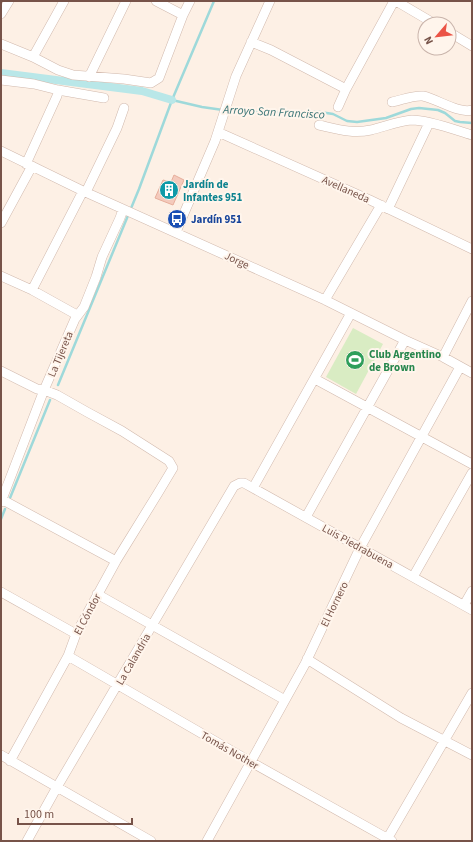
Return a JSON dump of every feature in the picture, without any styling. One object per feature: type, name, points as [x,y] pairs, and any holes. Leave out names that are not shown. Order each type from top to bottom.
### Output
[{"type":"street","points":[[1,14],[9,1]]},
{"type":"street","points":[[33,57],[64,1]]},
{"type":"street","points":[[89,77],[126,1]]},
{"type":"street","points":[[156,1],[183,15]]},
{"type":"street","points":[[1,44],[66,73],[89,77],[124,79],[151,83],[160,78],[183,15],[190,1]]},
{"type":"street","points":[[176,232],[220,128],[229,96],[270,1]]},
{"type":"street","points":[[338,107],[346,89],[395,1],[421,16]]},
{"type":"street","points":[[457,37],[472,46]]},
{"type":"street","points":[[251,42],[271,50],[346,89]]},
{"type":"street","points":[[1,80],[34,84],[104,98]]},
{"type":"street","points":[[1,223],[29,165],[57,96],[58,90]]},
{"type":"street","points":[[392,102],[422,96],[465,110],[472,110]]},
{"type":"street","points":[[32,290],[117,128],[124,108]]},
{"type":"street","points":[[319,125],[348,132],[369,130],[407,121],[420,120],[472,135]]},
{"type":"street","points":[[325,300],[384,207],[430,123]]},
{"type":"street","name":"Avellaneda","points":[[220,128],[472,250]]},
{"type":"street","name":"Jorge","points":[[1,151],[127,211],[325,300],[351,314],[443,357],[472,373]]},
{"type":"street","name":"La Tijereta","points":[[1,500],[44,390],[77,314],[84,307],[102,257],[120,218],[127,211]]},
{"type":"street","points":[[1,276],[32,290],[77,314]]},
{"type":"street","points":[[443,357],[472,300]]},
{"type":"street","points":[[253,488],[351,314]]},
{"type":"street","points":[[306,517],[405,340]]},
{"type":"street","name":"El Hornero","points":[[207,841],[307,659],[360,548],[460,367]]},
{"type":"street","points":[[1,371],[37,389],[44,390]]},
{"type":"street","points":[[315,379],[472,464]]},
{"type":"street","name":"El Cóndor","points":[[10,761],[68,656],[76,634],[98,594],[172,471],[172,464],[152,449],[57,395],[44,390]]},
{"type":"street","points":[[412,577],[472,473]]},
{"type":"street","name":"Luis Piedrabuena","points":[[244,483],[468,608]]},
{"type":"street","name":"La Calandria","points":[[27,841],[57,787],[234,486],[244,483]]},
{"type":"street","points":[[1,500],[116,562]]},
{"type":"street","points":[[468,608],[472,591]]},
{"type":"street","points":[[1,592],[76,634]]},
{"type":"street","points":[[98,594],[285,700]]},
{"type":"street","name":"Tomás Nother","points":[[68,656],[389,840]]},
{"type":"street","points":[[307,659],[401,718],[472,755]]},
{"type":"street","points":[[389,840],[472,693]]},
{"type":"street","points":[[1,755],[151,841]]},
{"type":"green space","name":"Club Argentino de Brown","points":[[353,328],[383,344],[356,394],[326,377]]},
{"type":"building","name":"Jardín de Infantes 951","points":[[174,175],[184,180],[173,205],[155,198],[163,180],[171,182]]},
{"type":"waterway","points":[[58,385],[139,189],[172,100],[214,1]]},
{"type":"waterway","name":"Arroyo San Francisco","points":[[1,73],[142,91],[172,100]]},
{"type":"waterway","name":"Arroyo San Francisco","points":[[172,100],[223,110]]},
{"type":"waterway","name":"Arroyo San Francisco","points":[[228,110],[245,112],[320,112],[333,114],[347,121],[357,122],[386,118],[411,109],[419,108],[438,110],[445,113],[455,121],[472,123]]},
{"type":"waterway","points":[[10,498],[50,400]]},
{"type":"waterway","points":[[1,519],[5,509]]},
{"type":"place","name":"Jardín de Infantes 951","points":[[169,190]]},
{"type":"place","name":"Jardín 951","points":[[177,219]]},
{"type":"place","name":"Club Argentino de Brown","points":[[355,360]]}]
